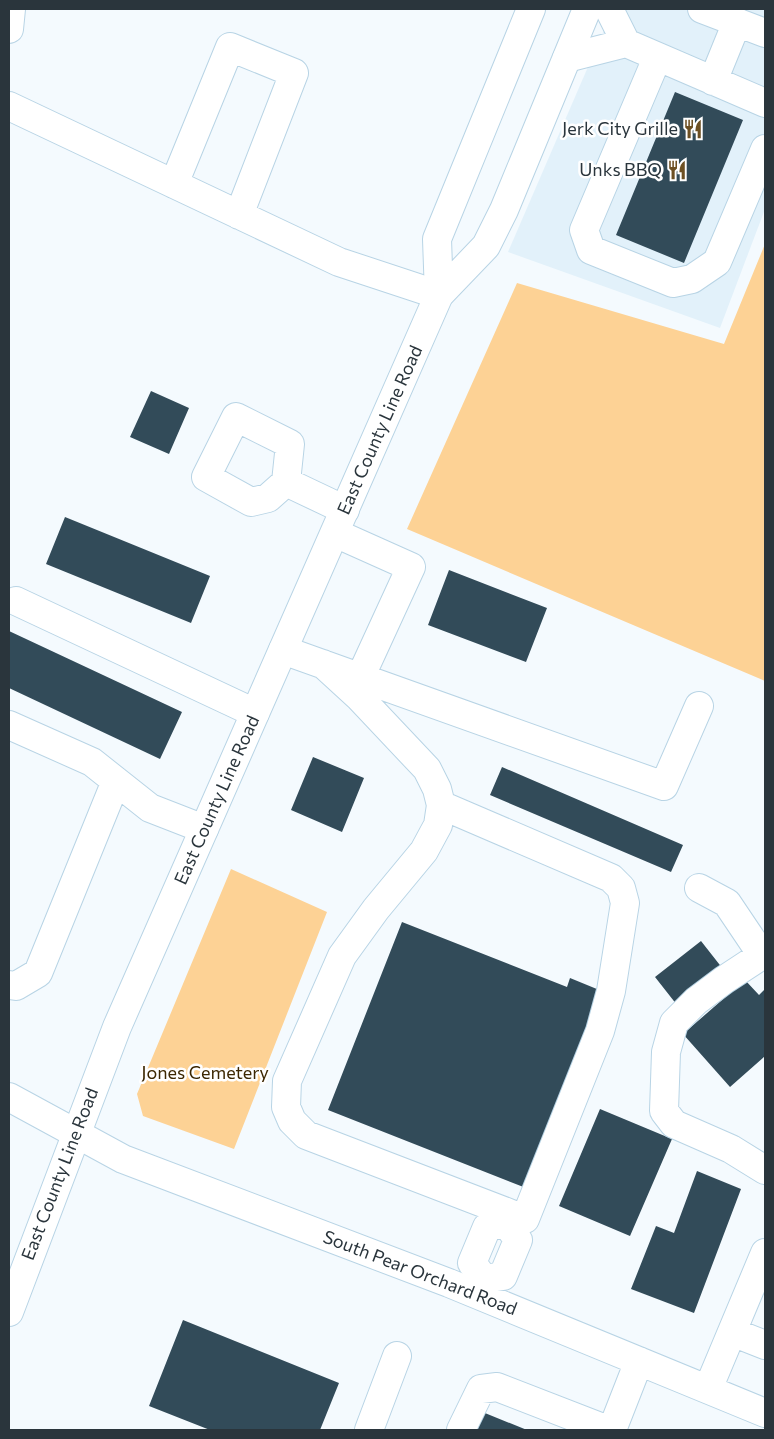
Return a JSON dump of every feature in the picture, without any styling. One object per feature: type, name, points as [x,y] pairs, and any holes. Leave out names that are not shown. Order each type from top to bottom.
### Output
[{"type":"main road","points":[[9,29],[11,9]]},
{"type":"main road","name":"East County Line Road","points":[[440,295],[437,238],[531,9]]},
{"type":"main road","name":"East County Line Road","points":[[9,1312],[117,1027],[255,712],[440,295],[486,246],[504,210],[587,9]]},
{"type":"main road","points":[[609,9],[626,43],[765,103]]},
{"type":"main road","points":[[702,9],[765,33]]},
{"type":"main road","points":[[713,81],[737,22]]},
{"type":"main road","points":[[567,58],[626,43]]},
{"type":"main road","points":[[174,184],[230,47],[294,72],[239,215]]},
{"type":"main road","points":[[657,58],[584,230],[591,250],[673,283],[692,279],[716,262],[765,149]]},
{"type":"main road","points":[[9,106],[339,262],[440,295]]},
{"type":"main road","points":[[286,482],[340,521],[411,568],[360,678]]},
{"type":"main road","points":[[16,601],[255,712]]},
{"type":"main road","points":[[283,650],[664,786],[699,706]]},
{"type":"main road","points":[[323,664],[359,697],[427,769],[438,790],[441,805],[438,825],[424,851],[376,909],[342,956],[287,1081],[286,1107],[292,1121],[306,1135],[508,1217],[525,1219],[600,1031],[611,991],[625,903],[622,888],[611,878],[441,805]]},
{"type":"main road","points":[[9,725],[92,762],[150,808],[204,829]]},
{"type":"main road","points":[[9,985],[16,986],[38,973],[116,781]]},
{"type":"main road","points":[[699,888],[727,903],[764,955],[724,980],[696,1001],[674,1022],[666,1052],[664,1111],[674,1124],[731,1149],[765,1170]]},
{"type":"main road","name":"South Pear Orchard Road","points":[[9,1097],[122,1159],[481,1287],[639,1361],[765,1413]]},
{"type":"main road","points":[[481,1287],[502,1276],[518,1240],[508,1217]]},
{"type":"main road","points":[[708,1389],[765,1253]]},
{"type":"main road","points":[[732,1332],[765,1345]]},
{"type":"main road","points":[[369,1430],[397,1356]]},
{"type":"main road","points":[[612,1430],[639,1361]]},
{"type":"main road","points":[[461,1430],[480,1389],[497,1386],[608,1430]]},
{"type":"shaded area","points":[[613,9],[765,9],[765,209],[720,328],[508,252]]},
{"type":"green space","points":[[765,244],[765,681],[407,529],[517,283],[724,344]]},
{"type":"green space","name":"Jones Cemetery","points":[[231,869],[327,912],[234,1149],[143,1116],[137,1094]]},
{"type":"building","points":[[675,92],[743,120],[684,263],[616,235]]},
{"type":"building","points":[[151,391],[189,408],[169,454],[130,437]]},
{"type":"building","points":[[65,517],[210,576],[191,623],[46,564]]},
{"type":"building","points":[[449,570],[547,608],[526,662],[428,625]]},
{"type":"building","points":[[9,631],[182,712],[160,759],[9,688]]},
{"type":"building","points":[[313,757],[364,778],[342,832],[291,810]]},
{"type":"building","points":[[502,767],[683,845],[671,872],[490,795]]},
{"type":"building","points":[[402,922],[567,987],[570,978],[609,994],[526,1188],[328,1110]]},
{"type":"building","points":[[701,941],[723,969],[677,1005],[655,977]]},
{"type":"building","points":[[745,980],[759,995],[765,989],[765,1056],[730,1087],[683,1034]]},
{"type":"building","points":[[600,1109],[672,1139],[630,1236],[559,1206]]},
{"type":"building","points":[[697,1171],[741,1189],[694,1313],[631,1289],[656,1226],[674,1233]]},
{"type":"building","points":[[183,1320],[339,1383],[320,1430],[210,1430],[149,1406]]},
{"type":"building","points":[[480,1411],[527,1430],[472,1430]]},
{"type":"place","name":"Jerk City Grille","points":[[693,129]]},
{"type":"place","name":"Unks BBQ","points":[[677,170]]}]
